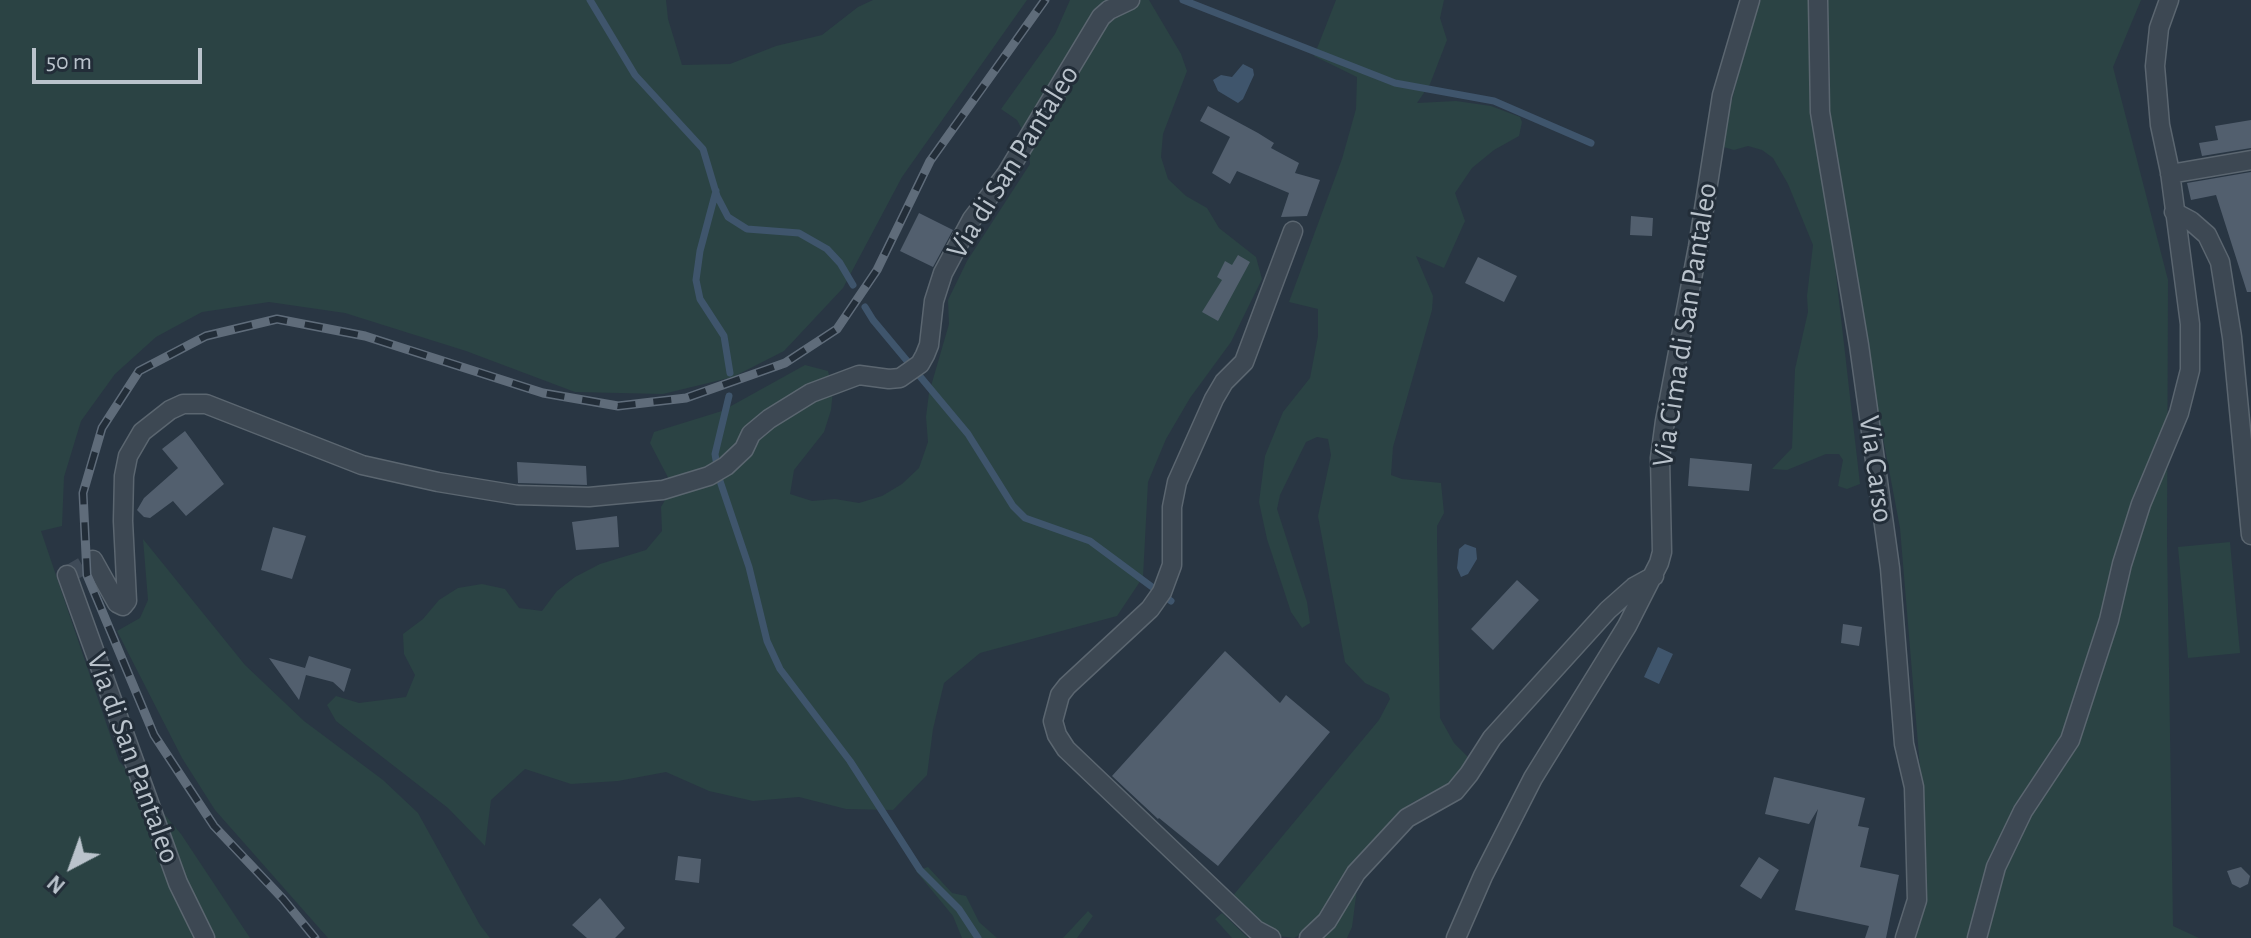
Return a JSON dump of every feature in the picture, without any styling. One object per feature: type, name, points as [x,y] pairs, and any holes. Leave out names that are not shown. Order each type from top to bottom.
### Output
[{"type":"street","name":"Via di San Pantaleo","points":[[93,560],[117,603],[123,606],[127,601],[124,491],[128,456],[142,432],[183,404],[206,404],[362,465],[517,495],[589,497],[663,490],[709,476],[726,466],[744,449],[751,434],[790,404],[859,375],[900,378],[920,364],[925,355],[934,301],[943,273],[972,219],[1007,173],[1101,17],[1130,0]]},
{"type":"street","name":"Via Cima di San Pantaleo","points":[[1456,938],[1483,876],[1533,778],[1627,626],[1654,576],[1662,552],[1659,481],[1665,421],[1698,247],[1722,95],[1750,0]]},
{"type":"street","name":"Via Carso","points":[[1818,0],[1820,112],[1861,359],[1890,568],[1904,744],[1914,787],[1917,900],[1905,938]]},
{"type":"street","points":[[1977,938],[1996,867],[2023,811],[2070,740],[2109,620],[2141,504],[2179,413],[2190,370],[2190,324],[2170,174],[2160,125],[2155,66],[2159,28],[2169,0]]},
{"type":"street","points":[[2170,174],[2251,160]]},
{"type":"street","points":[[2174,212],[2207,235],[2220,262],[2232,337],[2251,535]]},
{"type":"street","points":[[1271,938],[1256,930],[1066,749],[1053,721],[1060,695],[1067,686],[1150,609],[1162,592],[1172,565],[1172,507],[1177,482],[1214,399],[1224,382],[1244,362],[1293,231]]},
{"type":"street","name":"Via di San Pantaleo","points":[[67,575],[178,883],[205,938]]},
{"type":"street","points":[[1309,938],[1327,921],[1356,873],[1407,818],[1455,791],[1492,738],[1608,610],[1634,587],[1654,576]]},
{"type":"green space","points":[[0,0],[666,0],[668,19],[682,65],[730,64],[776,46],[822,35],[858,7],[873,0],[1027,0],[902,177],[843,288],[784,351],[733,377],[663,394],[575,392],[466,351],[345,313],[269,302],[202,312],[156,337],[115,374],[81,421],[64,477],[62,526],[41,531],[119,761],[181,834],[250,938],[0,938]]},
{"type":"green space","points":[[1070,0],[1149,0],[1181,54],[1187,71],[1163,134],[1161,157],[1168,179],[1186,196],[1207,208],[1219,228],[1256,257],[1262,279],[1231,342],[1190,398],[1166,439],[1148,482],[1143,577],[1117,616],[980,653],[944,683],[933,729],[927,775],[893,810],[846,809],[799,797],[753,801],[709,791],[666,772],[618,781],[571,784],[525,769],[491,800],[485,846],[448,808],[336,721],[327,705],[336,696],[359,703],[406,697],[415,675],[404,654],[403,634],[423,619],[439,600],[458,588],[482,584],[505,589],[519,608],[542,611],[557,591],[575,577],[600,564],[646,550],[662,531],[661,507],[673,487],[650,443],[654,432],[722,411],[805,365],[828,371],[833,390],[831,410],[824,432],[794,470],[790,494],[812,501],[835,499],[859,503],[882,496],[902,484],[919,468],[928,442],[926,417],[929,393],[949,324],[948,300],[967,261],[1030,164],[1028,141],[1017,120],[1001,109],[1055,34]]},
{"type":"green space","points":[[1336,0],[1444,0],[1440,18],[1447,40],[1430,84],[1417,103],[1456,101],[1491,106],[1520,117],[1522,122],[1519,136],[1494,150],[1472,168],[1455,193],[1465,221],[1444,268],[1416,256],[1433,296],[1432,310],[1393,447],[1391,475],[1441,483],[1444,513],[1437,526],[1440,718],[1454,743],[1468,757],[1454,780],[1410,804],[1367,848],[1334,890],[1312,928],[1294,938],[1272,935],[1231,898],[1379,720],[1390,699],[1388,694],[1365,683],[1345,662],[1318,516],[1331,455],[1328,439],[1317,437],[1306,442],[1280,495],[1277,509],[1307,602],[1310,623],[1302,628],[1291,612],[1267,539],[1259,502],[1265,456],[1283,412],[1310,378],[1318,336],[1318,309],[1289,302],[1342,159],[1356,109],[1357,77],[1314,56]]},
{"type":"green space","points":[[1758,0],[2141,0],[2113,67],[2168,280],[2167,540],[2173,926],[2199,938],[1913,938],[1926,897],[1922,792],[1900,528],[1844,231],[1834,233],[1834,257],[1860,484],[1847,489],[1838,486],[1843,460],[1839,454],[1826,454],[1787,470],[1772,469],[1792,448],[1795,369],[1808,312],[1813,245],[1788,184],[1773,158],[1762,150],[1748,146],[1734,150],[1720,146]]},
{"type":"green space","points":[[143,539],[245,665],[304,721],[383,780],[418,813],[490,938],[328,938],[215,810],[182,758],[117,631],[140,618],[148,600]]},
{"type":"green space","points":[[2230,542],[2240,653],[2188,658],[2178,547]]},
{"type":"green space","points":[[928,867],[952,893],[966,896],[979,922],[997,938],[962,938],[953,916],[916,871]]},
{"type":"green space","points":[[1358,881],[1352,927],[1347,938],[1320,938]]},
{"type":"green space","points":[[1088,911],[1093,916],[1077,938],[1063,938]]},
{"type":"green space","points":[[1222,913],[1248,938],[1232,938],[1215,919]]},
{"type":"water","points":[[1243,64],[1253,69],[1254,75],[1238,103],[1218,91],[1213,80],[1221,75],[1232,77]]},
{"type":"water","points":[[1465,544],[1476,548],[1477,559],[1468,574],[1461,577],[1457,568],[1459,549]]},
{"type":"water","points":[[1658,647],[1673,654],[1659,684],[1644,677]]},
{"type":"building","points":[[1208,106],[1274,143],[1271,148],[1299,163],[1295,173],[1320,180],[1307,216],[1281,217],[1289,193],[1237,171],[1230,184],[1212,173],[1230,137],[1200,121]]},
{"type":"building","points":[[2251,120],[2251,148],[2202,156],[2199,143],[2218,140],[2215,126]]},
{"type":"building","points":[[2251,172],[2251,292],[2247,292],[2216,195],[2191,200],[2187,183]]},
{"type":"building","points":[[919,213],[953,230],[933,267],[900,251]]},
{"type":"building","points":[[1631,216],[1653,218],[1652,236],[1630,235]]},
{"type":"building","points":[[1238,255],[1250,262],[1218,321],[1202,312],[1222,280],[1217,277],[1225,261],[1232,265]]},
{"type":"building","points":[[1478,257],[1517,276],[1504,302],[1465,283]]},
{"type":"building","points":[[185,431],[224,484],[186,516],[173,501],[150,518],[144,517],[137,510],[144,498],[178,468],[162,449]]},
{"type":"building","points":[[1690,458],[1752,464],[1749,491],[1688,486]]},
{"type":"building","points":[[517,462],[586,466],[587,485],[518,483]]},
{"type":"building","points":[[617,516],[619,547],[576,550],[572,522]]},
{"type":"building","points":[[273,527],[306,536],[292,579],[261,570]]},
{"type":"building","points":[[1517,580],[1539,600],[1493,650],[1471,629]]},
{"type":"building","points":[[1843,624],[1862,627],[1859,646],[1841,643]]},
{"type":"building","points":[[1225,651],[1280,703],[1286,695],[1330,732],[1218,866],[1158,819],[1112,776]]},
{"type":"building","points":[[309,656],[351,669],[344,692],[333,682],[306,675],[299,700],[269,658],[305,668]]},
{"type":"building","points":[[1774,777],[1865,798],[1858,826],[1869,828],[1860,867],[1899,875],[1886,938],[1865,938],[1869,926],[1795,910],[1818,809],[1809,824],[1765,814]]},
{"type":"building","points":[[678,856],[701,859],[699,883],[675,880]]},
{"type":"building","points":[[1759,857],[1779,870],[1761,899],[1740,886]]},
{"type":"building","points":[[2241,867],[2250,876],[2248,884],[2240,888],[2232,884],[2227,871]]},
{"type":"building","points":[[600,898],[625,928],[615,938],[587,938],[572,925]]},
{"type":"waterway","points":[[590,0],[635,75],[703,149],[717,196],[728,217],[747,229],[799,233],[827,249],[853,285]]},
{"type":"waterway","points":[[1183,0],[1395,83],[1494,101],[1591,143]]},
{"type":"waterway","points":[[716,191],[700,251],[696,280],[700,299],[724,336],[730,373]]},
{"type":"waterway","points":[[865,307],[968,434],[1013,506],[1025,518],[1090,541],[1171,601]]},
{"type":"waterway","points":[[729,396],[715,454],[719,478],[749,567],[767,641],[780,669],[850,761],[920,870],[959,909],[978,938]]},
{"type":"tunnel","points":[[67,575],[93,560]]},
{"type":"railway","points":[[315,938],[214,826],[154,735],[87,575],[83,493],[102,428],[139,371],[206,336],[277,319],[365,336],[543,393],[618,406],[686,398],[785,363],[837,329],[877,270],[930,161],[1045,0]]}]
